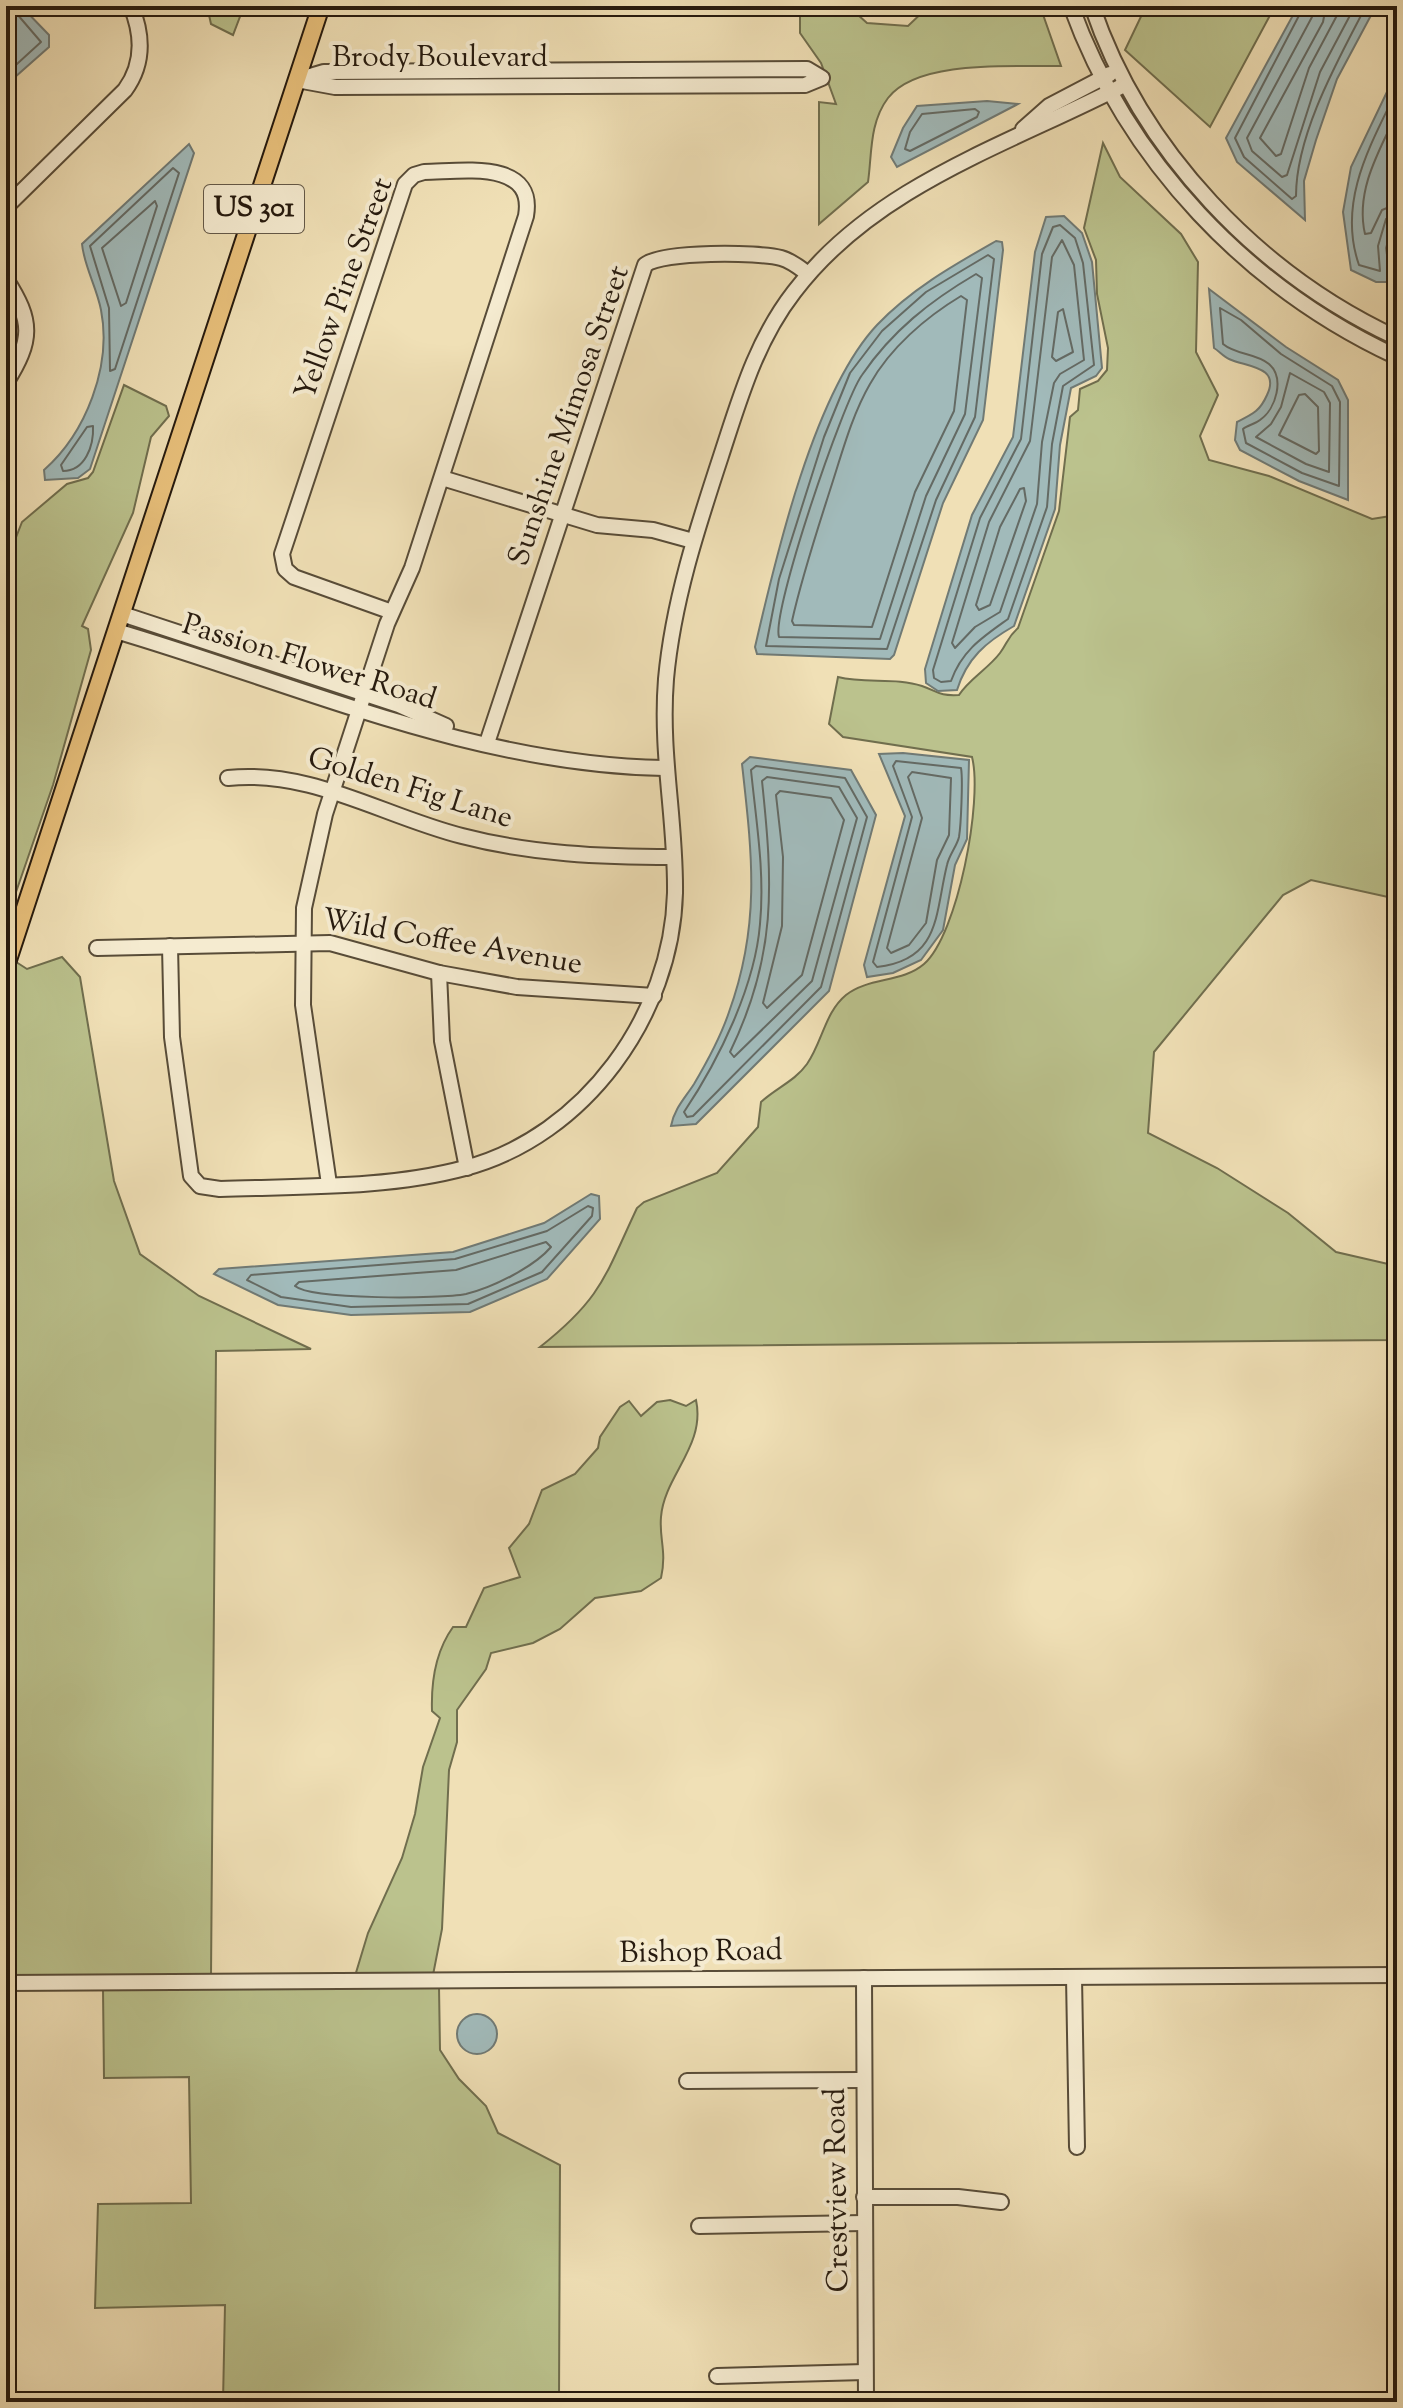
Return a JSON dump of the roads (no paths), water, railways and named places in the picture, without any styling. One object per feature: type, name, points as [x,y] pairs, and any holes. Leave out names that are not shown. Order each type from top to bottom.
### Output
[{"type":"main road","name":"US 301","points":[[6,966],[321,6]]},
{"type":"street","points":[[6,207],[137,73],[138,23],[131,6]]},
{"type":"street","points":[[1071,6],[1101,78],[1131,129],[1187,201],[1241,257],[1318,315],[1397,357]]},
{"type":"street","points":[[1092,6],[1117,70],[1147,124],[1202,192],[1254,243],[1323,298],[1397,338]]},
{"type":"street","name":"Brody Boulevard","points":[[791,69],[807,69],[822,78],[805,85],[335,87],[297,80],[324,72],[791,69]]},
{"type":"street","points":[[1020,133],[1049,106],[1117,70]]},
{"type":"street","points":[[170,946],[172,1037],[191,1176],[200,1186],[220,1189],[329,1184],[425,1177],[467,1168],[522,1144],[587,1096],[617,1061],[654,996],[673,916],[673,857],[664,768],[668,661],[693,541],[751,366],[779,312],[808,274],[878,212],[1020,133],[1059,119],[1124,85]]},
{"type":"street","name":"Yellow Pine Street","points":[[329,1184],[308,1061],[301,943],[312,863],[365,693],[442,478],[526,216],[525,182],[504,174],[424,172],[414,175],[405,184],[283,548],[283,564],[294,577],[392,612]]},
{"type":"street","name":"Sunshine Mimosa Street","points":[[487,743],[645,265],[665,256],[773,257],[790,261],[808,274]]},
{"type":"street","points":[[6,279],[26,312],[27,330],[22,351],[6,383]]},
{"type":"street","points":[[442,478],[597,525],[653,530],[693,541]]},
{"type":"street","name":"Passion Flower Road","points":[[122,614],[365,693],[487,743]]},
{"type":"street","name":"Passion Flower Road","points":[[116,631],[360,709],[487,743],[569,763],[664,768]]},
{"type":"street","name":"Golden Fig Lane","points":[[228,778],[267,776],[333,791],[440,830],[511,847],[578,855],[673,857]]},
{"type":"street","name":"Wild Coffee Avenue","points":[[97,948],[301,943],[351,946],[439,973],[545,991],[654,996]]},
{"type":"street","points":[[439,973],[442,1041],[467,1168]]},
{"type":"street","name":"Bishop Road","points":[[6,1983],[1397,1975]]},
{"type":"street","points":[[1074,1977],[1077,2147]]},
{"type":"street","name":"Crestview Road","points":[[864,1978],[862,2080],[866,2402]]},
{"type":"street","points":[[687,2081],[862,2080]]},
{"type":"street","points":[[864,2197],[958,2197],[1001,2202]]},
{"type":"street","points":[[699,2226],[864,2223]]},
{"type":"street","points":[[717,2376],[865,2372]]},
{"type":"water","points":[[6,6],[21,6],[49,35],[49,47],[6,85]]},
{"type":"water","points":[[1298,6],[1376,6],[1337,79],[1316,140],[1304,181],[1305,220],[1237,162],[1226,138]]},
{"type":"water","points":[[1397,71],[1397,211],[1386,248],[1391,282],[1376,282],[1351,270],[1343,212],[1351,167]]},
{"type":"water","points":[[987,101],[1018,104],[897,167],[891,157],[903,128],[917,106]]},
{"type":"water","points":[[189,144],[194,153],[90,469],[78,478],[45,480],[44,470],[59,455],[83,418],[99,375],[103,353],[101,310],[82,244]]},
{"type":"water","points":[[1064,216],[1082,233],[1092,262],[1102,368],[1096,376],[1071,388],[1060,445],[1055,509],[1014,626],[979,652],[966,669],[957,690],[938,691],[926,683],[925,669],[972,515],[1013,437],[1035,252],[1046,217]]},
{"type":"water","points":[[996,241],[1002,242],[1003,250],[983,420],[943,503],[894,655],[890,659],[757,654],[755,647],[800,477],[834,391],[855,354],[877,325],[904,300]]},
{"type":"water","points":[[1209,289],[1286,347],[1338,380],[1348,400],[1348,500],[1299,481],[1240,450],[1235,440],[1237,422],[1262,405],[1270,385],[1269,378],[1260,369],[1229,359],[1214,348]]},
{"type":"water","points":[[903,753],[969,760],[967,839],[955,865],[943,930],[921,960],[893,973],[867,977],[864,965],[905,816],[879,754]]},
{"type":"water","points":[[750,757],[851,770],[876,815],[829,991],[696,1124],[671,1126],[677,1109],[699,1076],[722,1030],[746,949],[751,859],[742,764]]},
{"type":"water","points":[[591,1194],[599,1196],[600,1219],[547,1279],[470,1312],[351,1315],[278,1305],[214,1274],[219,1269],[453,1252],[544,1223]]},
{"type":"water","points":[[477,2014],[491,2020],[497,2034],[491,2048],[477,2054],[463,2048],[457,2034],[463,2020]]}]
